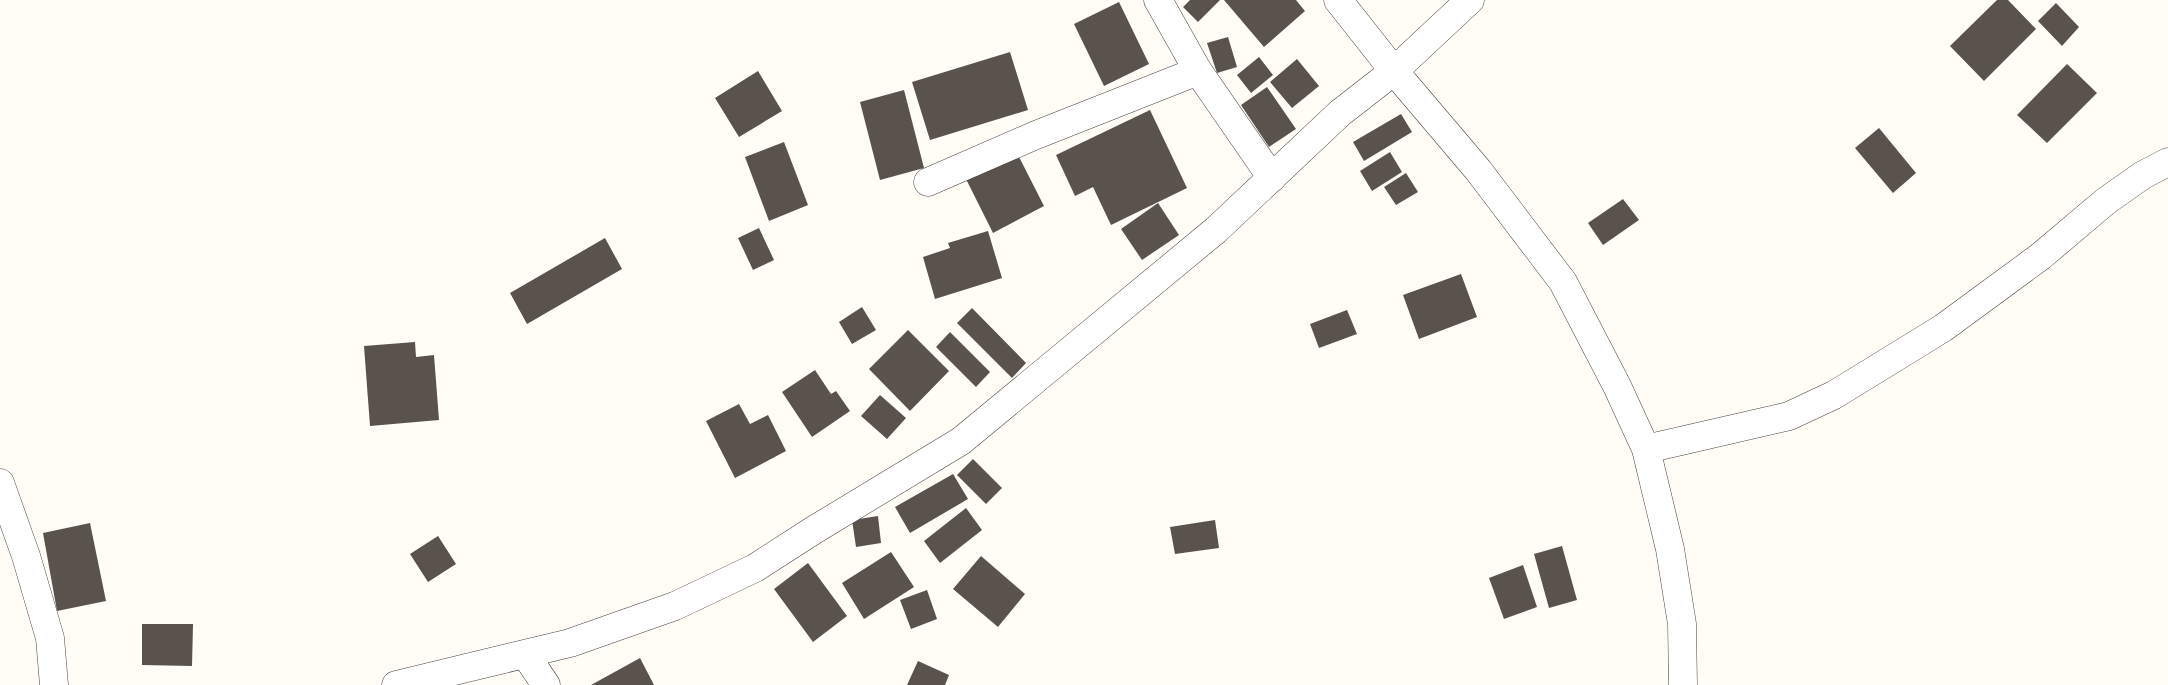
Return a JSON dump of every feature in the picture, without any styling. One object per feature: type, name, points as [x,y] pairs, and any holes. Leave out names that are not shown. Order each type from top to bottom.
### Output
[{"type":"street","points":[[1158,0],[1198,71],[1272,178]]},
{"type":"street","points":[[1338,0],[1394,71],[1478,170],[1563,282],[1617,386],[1646,449],[1670,550],[1682,624],[1683,685]]},
{"type":"street","points":[[396,685],[570,643],[674,606],[755,568],[961,441],[1216,230],[1340,113],[1394,71],[1470,0]]},
{"type":"street","points":[[928,182],[1036,135],[1198,71]]},
{"type":"street","points":[[1646,449],[1789,416],[1834,395],[1943,328],[2041,256],[2106,201],[2143,175],[2168,162]]},
{"type":"street","points":[[0,483],[26,556],[50,638],[54,685]]},
{"type":"street","points":[[525,654],[546,685]]},
{"type":"building","points":[[1190,0],[1220,0],[1198,22],[1183,7]]},
{"type":"building","points":[[1224,0],[1296,0],[1305,11],[1264,47]]},
{"type":"building","points":[[1997,0],[2008,0],[2036,29],[1984,81],[1950,46]]},
{"type":"building","points":[[1119,2],[1149,64],[1104,86],[1074,24]]},
{"type":"building","points":[[2056,3],[2079,27],[2062,46],[2038,21]]},
{"type":"building","points":[[1228,37],[1237,67],[1217,73],[1207,43]]},
{"type":"building","points":[[1010,52],[1028,110],[930,140],[912,82]]},
{"type":"building","points":[[1259,57],[1273,75],[1251,93],[1237,75]]},
{"type":"building","points":[[1297,59],[1319,86],[1292,108],[1270,82]]},
{"type":"building","points":[[2067,64],[2097,93],[2047,143],[2017,115]]},
{"type":"building","points":[[758,71],[782,111],[739,137],[715,98]]},
{"type":"building","points":[[1267,87],[1296,129],[1269,147],[1241,105]]},
{"type":"building","points":[[904,90],[924,168],[880,180],[860,102]]},
{"type":"building","points":[[1150,110],[1187,188],[1111,225],[1093,187],[1075,196],[1056,155]]},
{"type":"building","points":[[1401,114],[1412,132],[1364,161],[1353,142]]},
{"type":"building","points":[[1879,128],[1916,173],[1893,193],[1855,148]]},
{"type":"building","points":[[784,142],[808,205],[769,221],[745,157]]},
{"type":"building","points":[[1015,149],[1044,206],[993,233],[964,175]]},
{"type":"building","points":[[1390,152],[1402,172],[1372,191],[1360,171]]},
{"type":"building","points":[[1406,173],[1418,192],[1396,205],[1384,187]]},
{"type":"building","points":[[1623,199],[1639,220],[1603,245],[1588,223]]},
{"type":"building","points":[[1158,203],[1179,235],[1142,260],[1121,229]]},
{"type":"building","points":[[759,228],[774,260],[753,270],[738,238]]},
{"type":"building","points":[[988,231],[1002,278],[935,299],[923,257],[950,248],[948,243]]},
{"type":"building","points":[[605,238],[622,269],[527,324],[510,293]]},
{"type":"building","points":[[1461,274],[1477,317],[1419,339],[1403,295]]},
{"type":"building","points":[[862,307],[876,330],[852,344],[839,322]]},
{"type":"building","points":[[972,308],[1026,363],[1012,378],[957,323]]},
{"type":"building","points":[[1347,310],[1357,334],[1319,348],[1310,324]]},
{"type":"building","points":[[908,330],[949,371],[910,411],[869,369]]},
{"type":"building","points":[[950,332],[990,372],[976,387],[936,347]]},
{"type":"building","points":[[415,342],[416,357],[434,355],[439,420],[370,426],[364,346]]},
{"type":"building","points":[[815,370],[831,394],[836,391],[850,411],[812,437],[782,392]]},
{"type":"building","points":[[880,395],[906,418],[887,439],[861,416]]},
{"type":"building","points":[[739,404],[750,424],[768,415],[786,451],[735,478],[706,421]]},
{"type":"building","points":[[973,459],[1002,488],[986,504],[957,475]]},
{"type":"building","points":[[953,474],[968,499],[910,533],[895,507]]},
{"type":"building","points":[[966,508],[982,530],[940,563],[924,541]]},
{"type":"building","points":[[878,516],[881,543],[856,547],[852,520]]},
{"type":"building","points":[[1215,520],[1219,548],[1175,554],[1170,527]]},
{"type":"building","points":[[90,523],[106,601],[57,611],[43,533]]},
{"type":"building","points":[[438,536],[456,564],[428,582],[410,554]]},
{"type":"building","points":[[1562,546],[1577,600],[1549,608],[1534,554]]},
{"type":"building","points":[[891,552],[914,587],[864,619],[842,583]]},
{"type":"building","points":[[981,556],[1025,594],[998,627],[953,589]]},
{"type":"building","points":[[808,563],[847,616],[813,642],[774,589]]},
{"type":"building","points":[[1523,565],[1537,607],[1504,619],[1489,578]]},
{"type":"building","points":[[927,590],[937,619],[911,629],[900,600]]},
{"type":"building","points":[[142,624],[193,624],[192,666],[142,665]]},
{"type":"building","points":[[640,658],[654,685],[591,685]]},
{"type":"building","points":[[918,661],[949,675],[945,685],[907,685]]}]
